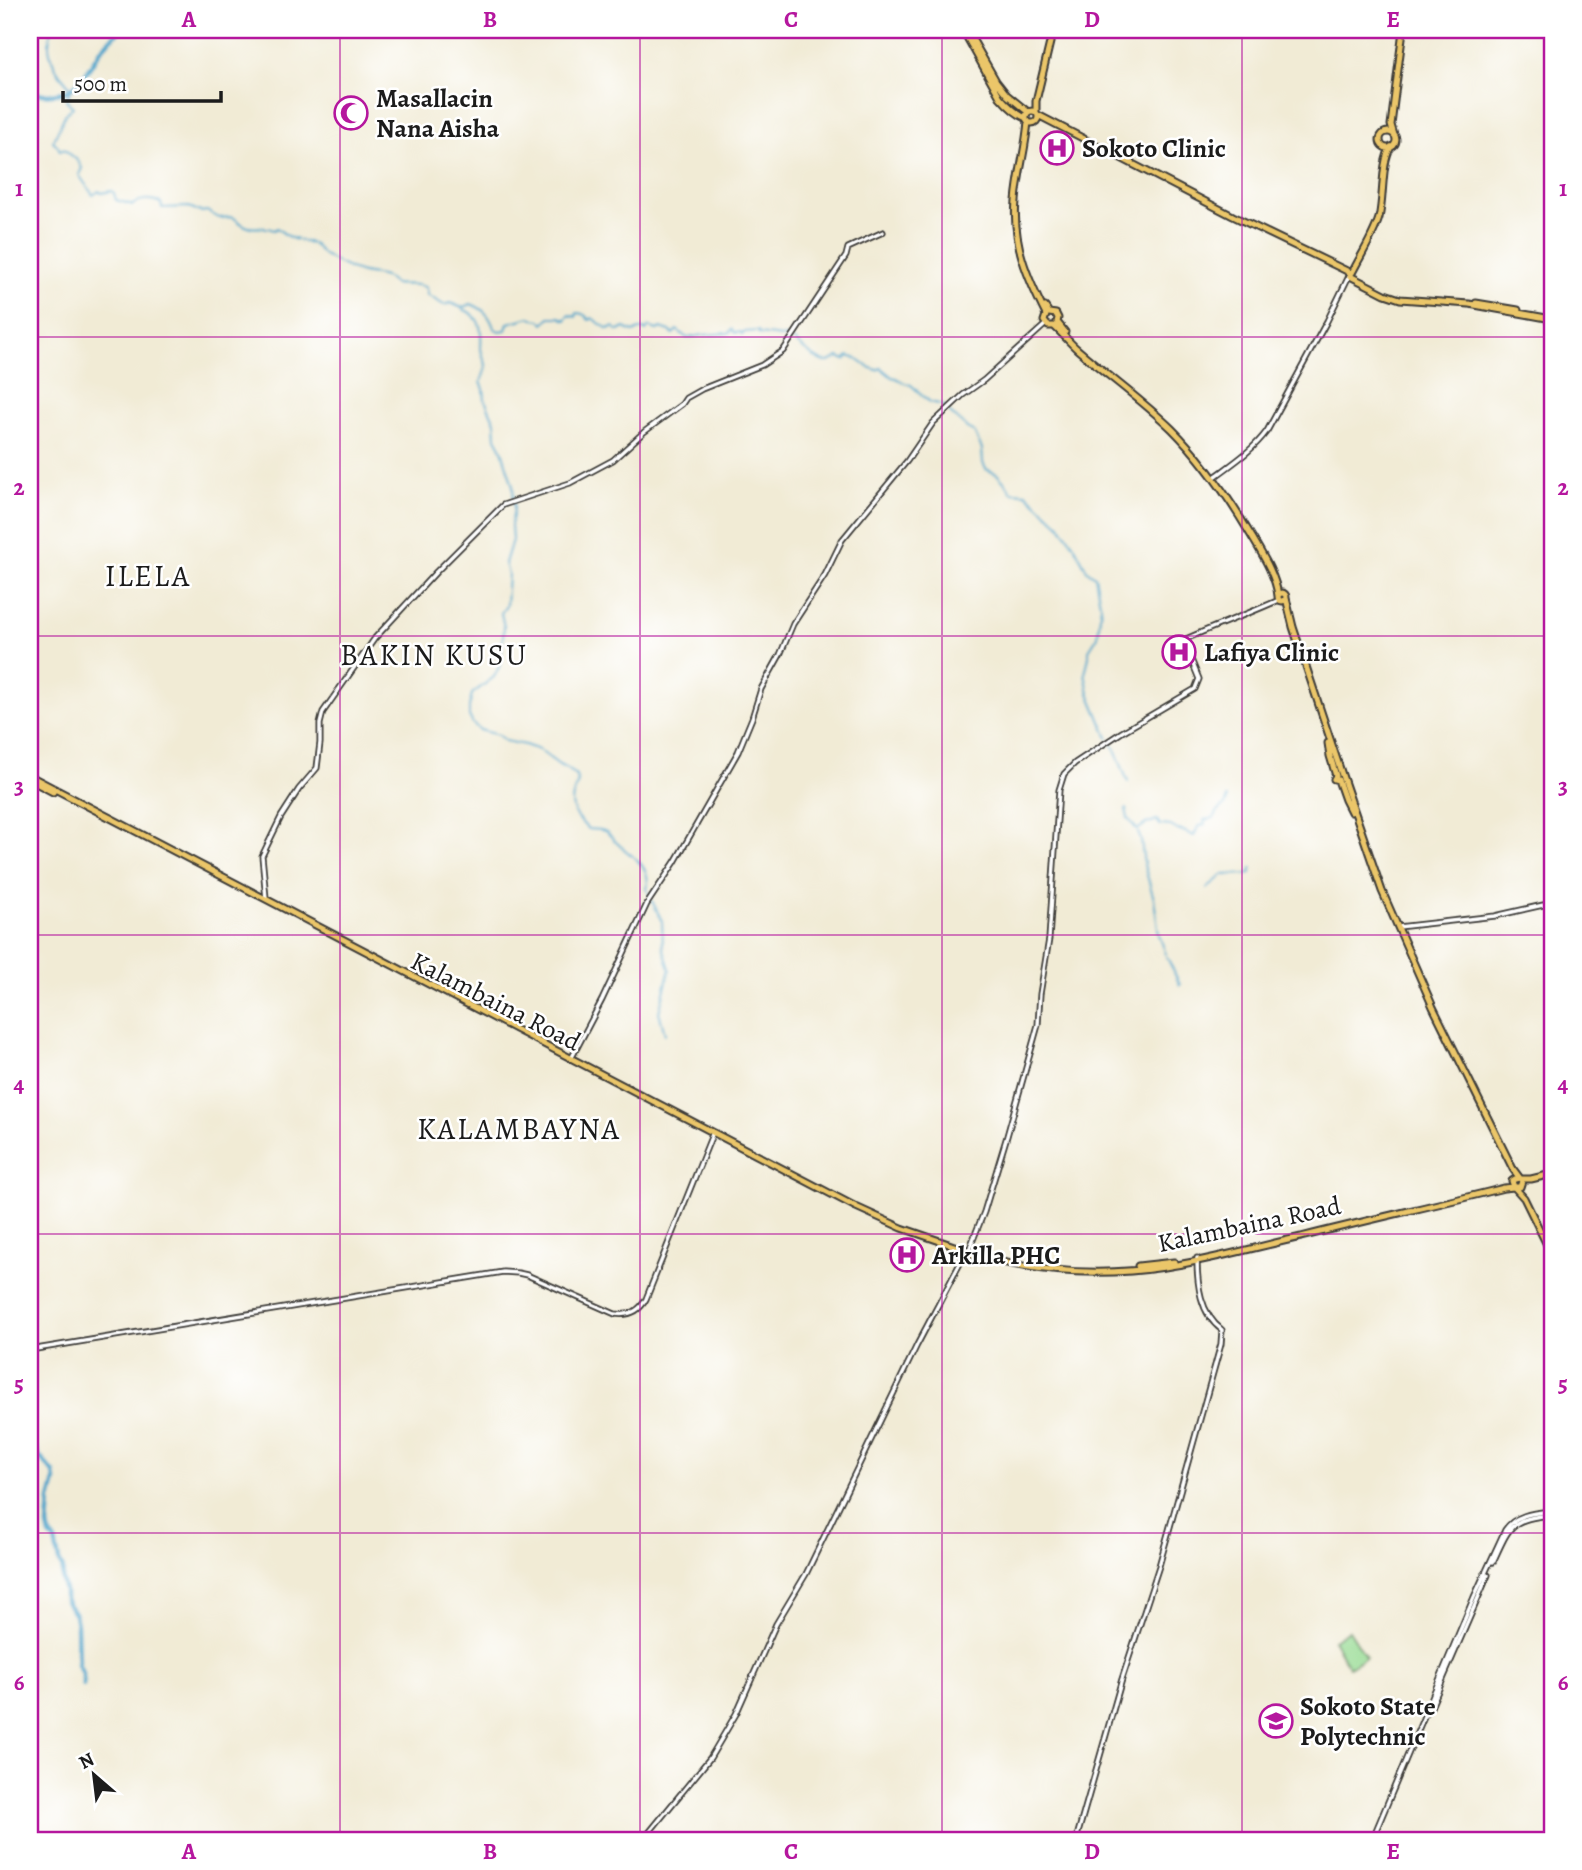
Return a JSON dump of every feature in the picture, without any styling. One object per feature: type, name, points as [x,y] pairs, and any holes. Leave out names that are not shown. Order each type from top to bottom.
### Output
[{"type":"highway","points":[[1549,31],[1552,43]]},
{"type":"main road","points":[[965,30],[996,81],[1007,95],[1032,116],[1385,294],[1400,299],[1469,304],[1552,318]]},
{"type":"main road","points":[[1047,314],[1032,290],[1025,271],[1016,227],[1017,193],[1051,30]]},
{"type":"main road","points":[[1350,274],[1377,211],[1384,156],[1380,138],[1388,124],[1402,30]]},
{"type":"main road","points":[[1350,274],[1377,223],[1387,156],[1396,141],[1391,127],[1402,30]]},
{"type":"main road","points":[[1384,133],[1391,132],[1394,135]]},
{"type":"main road","points":[[1382,145],[1391,147]]},
{"type":"main road","points":[[1047,314],[1056,314],[1056,324]]},
{"type":"main road","points":[[1047,314],[1044,321],[1046,324],[1056,324],[1169,424],[1216,476],[1252,531],[1281,590],[1379,892],[1413,972],[1510,1167],[1514,1185],[1524,1198],[1552,1255]]},
{"type":"main road","points":[[1056,324],[1079,351],[1172,429],[1214,477],[1256,545],[1287,607],[1349,797],[1398,927],[1433,1007],[1552,1247]]},
{"type":"main road","points":[[30,778],[871,1215],[967,1252]]},
{"type":"main road","name":"Kalambaina Road","points":[[30,778],[862,1214],[948,1248],[1050,1270],[1096,1272],[1166,1267],[1514,1185]]},
{"type":"main road","points":[[1521,1182],[1552,1175]]},
{"type":"main road","points":[[1514,1185],[1520,1187],[1521,1182]]},
{"type":"main road","name":"Kalambaina Road","points":[[1196,1259],[1514,1185]]},
{"type":"street","points":[[266,900],[262,856],[281,817],[317,768],[323,712],[375,638],[503,505],[581,478],[621,454],[686,398],[717,382],[762,365],[783,351],[846,256],[848,248],[883,232]]},
{"type":"street","points":[[1216,476],[1244,456],[1267,431],[1350,274]]},
{"type":"street","points":[[572,1059],[648,904],[735,759],[761,689],[793,624],[825,575],[842,540],[907,461],[933,423],[963,395],[1005,363],[1046,324]]},
{"type":"street","points":[[643,1840],[710,1758],[736,1714],[776,1626],[806,1574],[917,1345],[967,1252],[984,1212],[1038,1025],[1049,939],[1059,790],[1064,774],[1103,744],[1195,689],[1199,679],[1184,642],[1186,639],[1282,598]]},
{"type":"street","points":[[1398,927],[1495,916],[1552,903]]},
{"type":"street","points":[[30,1350],[503,1272],[527,1275],[615,1314],[631,1314],[639,1310],[651,1288],[713,1134]]},
{"type":"street","points":[[1076,1840],[1122,1679],[1159,1566],[1221,1344],[1222,1330],[1208,1317],[1204,1306],[1196,1259]]},
{"type":"street","points":[[1373,1840],[1509,1529],[1516,1522],[1552,1513]]},
{"type":"green space","points":[[1349,1630],[1366,1657],[1349,1667],[1333,1640]]},
{"type":"waterway","points":[[52,30],[50,53],[57,70],[71,89],[66,100],[73,107],[66,113],[53,141],[60,151],[64,149],[78,161],[82,168],[79,175],[93,195],[99,191],[112,191],[116,200],[133,205],[139,201],[150,200],[161,203],[162,208],[189,207],[201,212],[207,211],[219,218],[233,217],[249,227],[274,230],[277,228],[291,238],[314,245],[324,255],[350,269],[383,276],[394,284],[422,286],[426,288],[427,295],[444,305],[451,303],[462,308],[471,304],[476,306],[486,313],[494,328],[499,331],[506,330],[508,323],[530,317],[541,320],[544,324],[550,317],[566,320],[569,315],[576,317],[577,313],[584,314],[590,320],[592,318],[608,329],[613,327],[619,331],[625,328],[633,332],[644,329],[646,331],[649,327],[657,330],[661,328],[673,334],[677,330],[687,338],[729,333],[732,329],[742,335],[745,332],[758,331],[759,334],[789,338]]},
{"type":"waterway","points":[[30,90],[48,94],[71,89],[84,77],[105,45],[121,30]]},
{"type":"waterway","points":[[463,309],[474,316],[480,325],[481,350],[486,365],[481,382],[485,400],[495,422],[496,438],[513,486],[514,509],[512,540],[505,563],[508,574],[506,606],[501,613],[504,627],[500,665],[494,677],[472,694],[469,716],[480,730],[498,735],[505,741],[539,750],[576,776],[578,783],[572,802],[578,818],[588,829],[609,834],[639,862],[646,874],[650,895]]},
{"type":"waterway","points":[[793,340],[824,362],[839,357],[845,360],[848,356],[868,367],[877,370],[881,368],[892,377],[911,385],[930,402],[946,408]]},
{"type":"waterway","points":[[949,412],[974,432],[982,449],[986,469],[997,474],[1011,492],[1026,493],[1060,525],[1074,545]]},
{"type":"waterway","points":[[1075,547],[1087,570],[1095,576],[1100,603]]},
{"type":"waterway","points":[[1089,656],[1089,650],[1098,636],[1101,605]]},
{"type":"waterway","points":[[1089,657],[1085,673],[1089,693],[1108,738]]},
{"type":"waterway","points":[[1110,742],[1128,782]]},
{"type":"waterway","points":[[1137,830],[1157,820],[1160,825],[1171,826],[1194,836],[1198,827],[1205,824],[1204,820],[1214,818],[1226,804],[1227,798]]},
{"type":"waterway","points":[[1126,809],[1128,818],[1141,840],[1159,935],[1166,954]]},
{"type":"waterway","points":[[1207,889],[1222,875],[1248,874],[1252,868]]},
{"type":"waterway","points":[[652,901],[662,921],[663,947],[670,969],[659,1012],[665,1034]]},
{"type":"waterway","points":[[1167,957],[1180,985]]},
{"type":"waterway","points":[[30,1441],[54,1473],[48,1526],[63,1569],[65,1600],[75,1614],[78,1664],[83,1673],[83,1685]]},
{"type":"place","name":"Masallacin Nana Aisha","points":[[351,113]]},
{"type":"place","name":"Sokoto Clinic","points":[[1057,148]]},
{"type":"place","name":"Lafiya Clinic","points":[[1179,652]]},
{"type":"place","name":"Arkilla PHC","points":[[907,1255]]},
{"type":"place","name":"Sokoto State Polytechnic","points":[[1276,1721]]},
{"type":"district","name":"ILELA","points":[[148,576]]},
{"type":"district","name":"BAKIN KUSU","points":[[434,655]]},
{"type":"district","name":"KALAMBAYNA","points":[[519,1129]]}]
